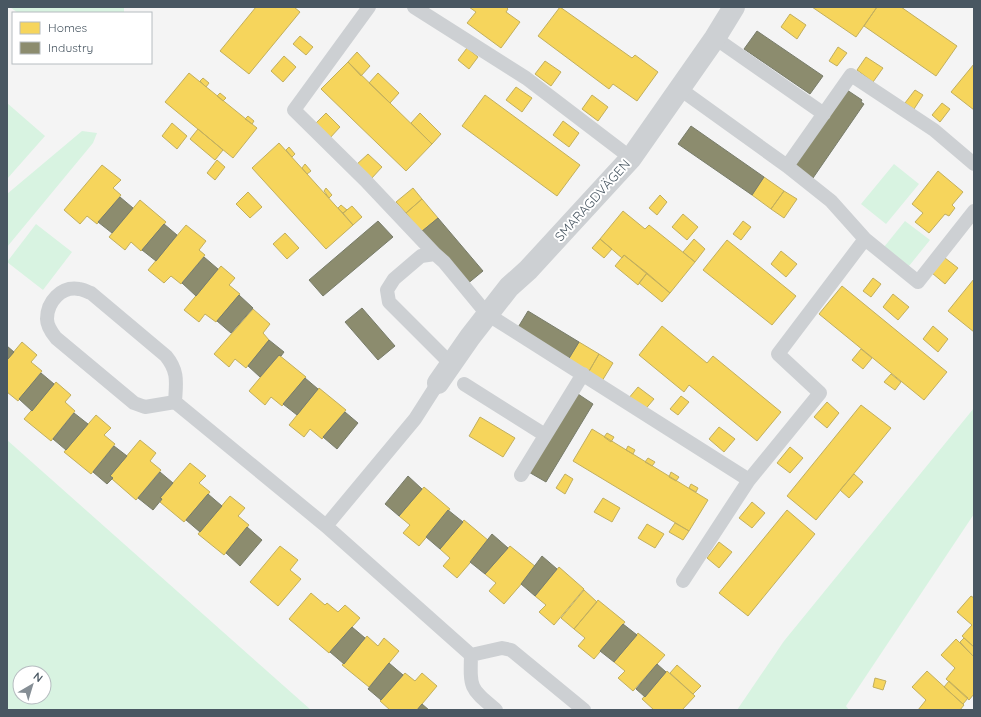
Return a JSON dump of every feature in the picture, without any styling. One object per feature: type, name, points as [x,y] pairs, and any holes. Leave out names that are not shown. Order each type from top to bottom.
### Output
[{"type":"street","name":"SMARAGDVÄGEN","points":[[438,383],[487,314],[509,287],[528,270],[631,158],[715,38],[734,7]]},
{"type":"lane","points":[[368,7],[294,110],[365,180],[444,262],[487,314],[749,480]]},
{"type":"lane","points":[[414,7],[526,78],[631,158]]},
{"type":"lane","points":[[715,38],[824,114]]},
{"type":"lane","points":[[787,166],[851,75],[934,130],[974,164]]},
{"type":"lane","points":[[680,89],[787,166],[831,201],[865,239],[918,282],[974,211]]},
{"type":"lane","points":[[683,581],[749,480],[820,393],[778,354],[865,239]]},
{"type":"lane","points":[[435,254],[421,256],[394,279],[387,290],[389,302],[451,364]]},
{"type":"lane","points":[[175,402],[176,373],[173,364],[160,352],[91,293],[79,289],[69,289],[54,298],[48,308],[47,320],[50,330],[56,338],[134,403],[145,407],[175,402],[326,526],[471,655]]},
{"type":"lane","points":[[521,475],[583,374]]},
{"type":"lane","points":[[326,526],[415,419],[438,383]]},
{"type":"lane","points":[[464,384],[545,434]]},
{"type":"lane","points":[[471,655],[502,648],[511,650],[584,710]]},
{"type":"lane","points":[[471,655],[470,681],[472,687],[475,693],[496,710]]},
{"type":"green space","points":[[10,7],[124,7],[124,12],[17,12]]},
{"type":"green space","points":[[7,103],[45,136],[7,179]]},
{"type":"green space","points":[[82,131],[97,133],[93,143],[7,247],[7,194]]},
{"type":"green space","points":[[894,164],[919,184],[886,224],[861,204]]},
{"type":"green space","points":[[905,221],[930,240],[909,266],[884,247]]},
{"type":"green space","points":[[36,224],[72,252],[43,290],[7,262]]},
{"type":"green space","points":[[974,408],[974,514],[846,706],[849,710],[737,710],[784,641]]},
{"type":"green space","points":[[7,440],[311,710],[7,710]]},
{"type":"building: Homes","points":[[256,7],[294,7],[300,12],[249,74],[220,51]]},
{"type":"building: Homes","points":[[469,7],[506,7],[508,9],[506,12],[520,22],[501,48],[467,23],[476,12]]},
{"type":"building: Homes","points":[[560,7],[632,58],[635,55],[658,72],[637,101],[613,84],[609,89],[538,36]]},
{"type":"building: Homes","points":[[812,7],[877,7],[856,37]]},
{"type":"building: Homes","points":[[877,7],[901,7],[957,46],[936,76],[864,26]]},
{"type":"building: Homes","points":[[790,14],[806,25],[797,39],[781,27]]},
{"type":"building: Homes","points":[[300,36],[313,47],[306,55],[293,44]]},
{"type":"building: Homes","points":[[838,47],[847,53],[837,66],[829,61]]},
{"type":"building: Homes","points":[[467,48],[478,57],[469,69],[458,60]]},
{"type":"building: Homes","points":[[357,52],[370,66],[361,76],[348,62]]},
{"type":"building: Homes","points":[[284,56],[296,67],[283,82],[271,71]]},
{"type":"building: Homes","points":[[866,57],[883,68],[873,82],[857,70]]},
{"type":"building: Homes","points":[[545,61],[561,72],[551,86],[535,74]]},
{"type":"building: Homes","points":[[348,62],[432,144],[406,171],[321,89]]},
{"type":"building: Homes","points":[[974,64],[974,110],[951,92]]},
{"type":"building: Homes","points":[[189,73],[257,128],[233,158],[165,102]]},
{"type":"building: Homes","points":[[378,73],[399,93],[390,103],[369,83]]},
{"type":"building: Homes","points":[[203,78],[209,83],[206,87],[200,81]]},
{"type":"building: Homes","points":[[516,87],[532,98],[522,112],[506,100]]},
{"type":"building: Homes","points":[[915,90],[923,95],[914,109],[905,103]]},
{"type":"building: Homes","points":[[220,93],[226,98],[223,101],[217,96]]},
{"type":"building: Homes","points":[[485,95],[580,165],[557,196],[462,126]]},
{"type":"building: Homes","points":[[592,95],[608,107],[598,121],[582,109]]},
{"type":"building: Homes","points":[[942,103],[950,109],[940,122],[932,115]]},
{"type":"building: Homes","points":[[326,113],[340,127],[329,139],[314,125]]},
{"type":"building: Homes","points":[[420,113],[441,134],[432,144],[411,123]]},
{"type":"building: Homes","points":[[248,116],[254,121],[252,124],[245,119]]},
{"type":"building: Homes","points":[[563,121],[579,133],[569,147],[553,135]]},
{"type":"building: Homes","points":[[172,123],[187,136],[177,149],[162,136]]},
{"type":"building: Homes","points":[[198,129],[223,150],[215,160],[190,139]]},
{"type":"building: Homes","points":[[279,143],[353,225],[326,249],[252,168]]},
{"type":"building: Homes","points":[[289,147],[295,154],[292,157],[286,150]]},
{"type":"building: Homes","points":[[368,154],[382,167],[371,179],[356,165]]},
{"type":"building: Homes","points":[[217,160],[225,167],[215,180],[207,173]]},
{"type":"building: Homes","points":[[305,164],[311,171],[307,174],[302,168]]},
{"type":"building: Homes","points":[[102,165],[121,180],[113,188],[121,195],[97,224],[87,216],[80,224],[64,210]]},
{"type":"building: Homes","points":[[938,171],[963,192],[952,205],[955,208],[949,216],[945,214],[929,233],[915,222],[923,213],[912,204]]},
{"type":"building: Homes","points":[[764,177],[784,191],[771,209],[752,195]]},
{"type":"building: Homes","points":[[326,188],[332,195],[329,198],[324,191]]},
{"type":"building: Homes","points":[[413,188],[422,199],[406,213],[396,202]]},
{"type":"building: Homes","points":[[784,191],[797,199],[784,218],[771,209]]},
{"type":"building: Homes","points":[[248,192],[262,207],[250,218],[236,204]]},
{"type":"building: Homes","points":[[660,195],[667,202],[657,215],[649,208]]},
{"type":"building: Homes","points":[[422,199],[438,218],[421,232],[406,213]]},
{"type":"building: Homes","points":[[140,200],[166,222],[141,251],[131,242],[125,250],[109,237]]},
{"type":"building: Homes","points":[[341,205],[347,210],[343,213],[338,208]]},
{"type":"building: Homes","points":[[352,206],[362,217],[353,225],[343,213]]},
{"type":"building: Homes","points":[[623,211],[645,229],[649,225],[695,262],[670,293],[624,255],[622,258],[600,239]]},
{"type":"building: Homes","points":[[683,214],[698,227],[687,240],[672,227]]},
{"type":"building: Homes","points":[[743,221],[751,227],[741,240],[733,234]]},
{"type":"building: Homes","points":[[186,225],[206,241],[199,250],[205,255],[181,284],[171,276],[164,283],[148,270]]},
{"type":"building: Homes","points":[[285,233],[299,248],[287,259],[273,244]]},
{"type":"building: Homes","points":[[600,239],[612,249],[604,258],[592,248]]},
{"type":"building: Homes","points":[[694,239],[705,249],[695,262],[683,252]]},
{"type":"building: Homes","points":[[727,240],[796,296],[772,325],[703,270]]},
{"type":"building: Homes","points":[[781,251],[797,264],[786,277],[771,264]]},
{"type":"building: Homes","points":[[624,255],[647,273],[638,285],[615,266]]},
{"type":"building: Homes","points":[[945,258],[958,268],[945,284],[932,273]]},
{"type":"building: Homes","points":[[221,266],[235,278],[229,285],[240,294],[216,322],[205,314],[199,322],[184,310]]},
{"type":"building: Homes","points":[[647,273],[670,293],[662,302],[639,283]]},
{"type":"building: Homes","points":[[873,278],[881,284],[871,297],[863,291]]},
{"type":"building: Homes","points":[[974,279],[974,332],[948,311]]},
{"type":"building: Homes","points":[[842,286],[947,372],[924,400],[819,314]]},
{"type":"building: Homes","points":[[893,294],[909,307],[898,320],[883,307]]},
{"type":"building: Homes","points":[[253,309],[270,324],[263,333],[269,340],[246,368],[235,359],[229,367],[214,354]]},
{"type":"building: Homes","points":[[662,326],[707,363],[713,356],[781,412],[757,441],[689,385],[684,392],[639,355]]},
{"type":"building: Homes","points":[[933,326],[948,339],[938,352],[923,339]]},
{"type":"building: Homes","points":[[22,342],[37,355],[31,362],[42,371],[18,401],[7,392],[7,360]]},
{"type":"building: Homes","points":[[579,342],[599,354],[588,373],[568,360]]},
{"type":"building: Homes","points":[[861,349],[872,358],[863,369],[852,360]]},
{"type":"building: Homes","points":[[599,354],[613,363],[602,381],[588,373]]},
{"type":"building: Homes","points":[[279,355],[306,377],[282,406],[271,397],[265,405],[249,391]]},
{"type":"building: Homes","points":[[891,374],[901,382],[895,390],[884,382]]},
{"type":"building: Homes","points":[[56,382],[71,395],[65,402],[75,411],[51,441],[24,419]]},
{"type":"building: Homes","points":[[638,387],[654,399],[643,412],[628,399]]},
{"type":"building: Homes","points":[[319,388],[346,410],[322,439],[310,429],[304,437],[289,425]]},
{"type":"building: Homes","points":[[681,396],[689,402],[678,415],[670,409]]},
{"type":"building: Homes","points":[[827,402],[839,413],[827,428],[814,417]]},
{"type":"building: Homes","points":[[861,405],[891,428],[816,520],[787,496]]},
{"type":"building: Homes","points":[[96,415],[111,428],[104,435],[115,444],[91,474],[64,452]]},
{"type":"building: Homes","points":[[480,417],[515,438],[503,457],[469,436]]},
{"type":"building: Homes","points":[[719,427],[735,439],[724,452],[709,439]]},
{"type":"building: Homes","points":[[592,429],[708,500],[689,531],[573,461]]},
{"type":"building: Homes","points":[[607,433],[614,437],[611,442],[604,437]]},
{"type":"building: Homes","points":[[140,440],[156,453],[150,461],[161,470],[136,500],[110,476]]},
{"type":"building: Homes","points":[[628,446],[635,450],[633,454],[626,450]]},
{"type":"building: Homes","points":[[790,447],[803,458],[790,473],[777,463]]},
{"type":"building: Homes","points":[[648,458],[655,462],[652,466],[645,462]]},
{"type":"building: Homes","points":[[190,463],[206,476],[199,483],[210,492],[184,522],[160,502],[162,499],[160,498]]},
{"type":"building: Homes","points":[[671,472],[679,477],[676,481],[669,477]]},
{"type":"building: Homes","points":[[565,474],[573,479],[565,494],[556,488]]},
{"type":"building: Homes","points":[[854,474],[863,482],[849,498],[840,490]]},
{"type":"building: Homes","points":[[691,484],[698,488],[696,492],[689,488]]},
{"type":"building: Homes","points":[[424,487],[450,509],[419,546],[403,533],[410,525],[399,516]]},
{"type":"building: Homes","points":[[230,496],[245,508],[238,516],[249,525],[224,555],[198,534]]},
{"type":"building: Homes","points":[[603,498],[620,508],[612,522],[594,512]]},
{"type":"building: Homes","points":[[752,502],[765,513],[752,528],[739,518]]},
{"type":"building: Homes","points":[[787,510],[815,534],[748,616],[719,593]]},
{"type":"building: Homes","points":[[464,520],[489,541],[457,578],[443,566],[450,558],[440,549]]},
{"type":"building: Homes","points":[[675,523],[689,531],[683,540],[669,532]]},
{"type":"building: Homes","points":[[647,524],[664,534],[655,548],[638,538]]},
{"type":"building: Homes","points":[[719,542],[732,552],[719,568],[707,558]]},
{"type":"building: Homes","points":[[280,546],[298,560],[290,570],[301,579],[278,606],[250,582]]},
{"type":"building: Homes","points":[[510,546],[536,567],[504,604],[489,591],[496,583],[485,574]]},
{"type":"building: Homes","points":[[559,567],[584,589],[554,625],[539,612],[546,605],[535,596]]},
{"type":"building: Homes","points":[[584,590],[597,602],[574,629],[561,618]]},
{"type":"building: Homes","points":[[311,593],[325,605],[327,603],[338,612],[345,605],[360,618],[329,653],[289,619]]},
{"type":"building: Homes","points":[[971,596],[974,598],[974,647],[962,636],[972,625],[957,612]]},
{"type":"building: Homes","points":[[598,600],[625,622],[594,659],[578,646],[585,638],[574,629]]},
{"type":"building: Homes","points":[[638,633],[665,655],[633,691],[618,678],[625,671],[614,662]]},
{"type":"building: Homes","points":[[367,636],[378,646],[384,638],[399,651],[369,687],[342,665]]},
{"type":"building: Homes","points":[[964,638],[974,647],[974,657],[960,642]]},
{"type":"building: Homes","points":[[956,639],[974,657],[974,694],[969,700],[946,679],[955,668],[941,655]]},
{"type":"building: Homes","points":[[677,665],[701,686],[693,694],[670,673]]},
{"type":"building: Homes","points":[[667,671],[695,696],[682,710],[654,710],[642,699]]},
{"type":"building: Homes","points":[[927,671],[964,705],[960,710],[918,710],[926,700],[912,687]]},
{"type":"building: Homes","points":[[405,673],[415,681],[422,673],[437,686],[417,710],[390,710],[380,701]]},
{"type":"building: Homes","points":[[875,678],[886,681],[883,690],[873,687]]},
{"type":"building: Homes","points":[[949,681],[968,698],[963,704],[944,687]]},
{"type":"building: Industry","points":[[757,31],[823,76],[810,94],[744,49]]},
{"type":"building: Industry","points":[[847,90],[862,100],[861,102],[864,104],[813,178],[795,166]]},
{"type":"building: Industry","points":[[691,126],[764,177],[752,195],[678,144]]},
{"type":"building: Industry","points":[[120,197],[133,208],[112,233],[98,222]]},
{"type":"building: Industry","points":[[438,218],[483,271],[466,285],[421,232]]},
{"type":"building: Industry","points":[[378,221],[393,237],[323,296],[309,280]]},
{"type":"building: Industry","points":[[164,224],[177,235],[156,261],[142,250]]},
{"type":"building: Industry","points":[[204,257],[218,269],[196,296],[182,283]]},
{"type":"building: Industry","points":[[239,295],[253,308],[231,333],[217,321]]},
{"type":"building: Industry","points":[[362,308],[395,346],[378,360],[345,322]]},
{"type":"building: Industry","points":[[528,311],[579,342],[568,360],[517,329]]},
{"type":"building: Industry","points":[[269,340],[284,352],[281,356],[279,355],[260,377],[248,366]]},
{"type":"building: Industry","points":[[7,346],[14,352],[7,360]]},
{"type":"building: Industry","points":[[41,373],[54,384],[32,411],[19,399]]},
{"type":"building: Industry","points":[[305,378],[318,389],[297,415],[283,404]]},
{"type":"building: Industry","points":[[575,392],[593,404],[546,482],[527,471]]},
{"type":"building: Industry","points":[[345,412],[358,423],[337,449],[323,437]]},
{"type":"building: Industry","points":[[74,413],[88,424],[66,450],[53,439]]},
{"type":"building: Industry","points":[[114,446],[127,456],[110,476],[113,478],[107,484],[93,472]]},
{"type":"building: Industry","points":[[160,472],[173,483],[160,498],[162,499],[153,510],[138,498]]},
{"type":"building: Industry","points":[[408,476],[422,489],[399,516],[385,504]]},
{"type":"building: Industry","points":[[208,494],[222,506],[200,532],[186,520]]},
{"type":"building: Industry","points":[[448,510],[463,522],[440,549],[426,537]]},
{"type":"building: Industry","points":[[247,527],[262,540],[240,566],[226,553]]},
{"type":"building: Industry","points":[[492,534],[508,548],[485,574],[470,562]]},
{"type":"building: Industry","points":[[542,556],[557,569],[535,596],[521,584]]},
{"type":"building: Industry","points":[[623,624],[637,635],[614,662],[600,651]]},
{"type":"building: Industry","points":[[352,627],[365,638],[344,664],[330,652]]},
{"type":"building: Industry","points":[[389,663],[403,675],[381,700],[368,689]]},
{"type":"building: Industry","points":[[657,664],[666,672],[645,697],[636,689]]},
{"type":"building: Industry","points":[[422,704],[429,710],[417,710]]}]
